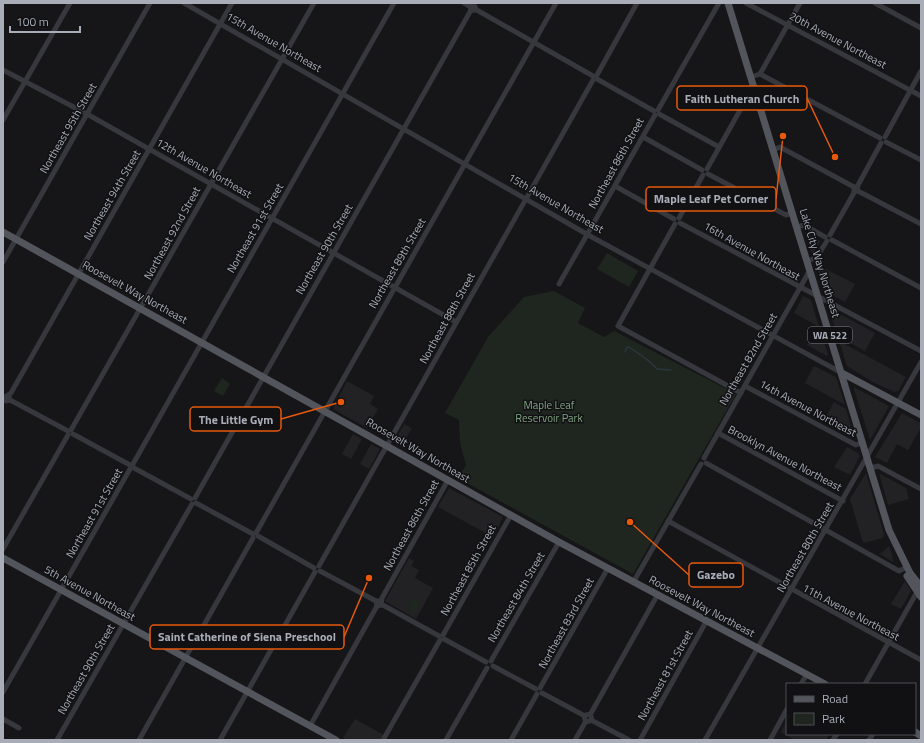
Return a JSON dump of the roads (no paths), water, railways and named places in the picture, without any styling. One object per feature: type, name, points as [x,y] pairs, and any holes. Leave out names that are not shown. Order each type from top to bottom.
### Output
[{"type":"main road","name":"Lake City Way Northeast","points":[[728,3],[842,372],[889,530],[891,542],[903,569],[920,592]]},
{"type":"main road","name":"Roosevelt Way Northeast","points":[[3,232],[325,410],[559,542],[823,683]]},
{"type":"main road","name":"15th Avenue Northeast","points":[[842,372],[921,415]]},
{"type":"main road","name":"Lake City Way Northeast","points":[[889,530],[920,592]]},
{"type":"main road","name":"5th Avenue Northeast","points":[[3,558],[336,740]]},
{"type":"street","points":[[3,120],[70,3]]},
{"type":"street","name":"Northeast 95th Street","points":[[3,262],[150,3]]},
{"type":"street","name":"15th Avenue Northeast","points":[[184,3],[588,234],[773,336],[842,372]]},
{"type":"street","name":"Northeast 94th Street","points":[[3,407],[232,3]]},
{"type":"street","name":"Northeast 92nd Street","points":[[4,547],[314,3]]},
{"type":"street","name":"Northeast 91st Street","points":[[3,692],[394,3]]},
{"type":"street","points":[[464,3],[719,147]]},
{"type":"street","name":"Northeast 89th Street","points":[[139,740],[556,3]]},
{"type":"street","name":"Northeast 88th Street","points":[[220,740],[637,3]]},
{"type":"street","name":"Northeast 86th Street","points":[[559,284],[719,3]]},
{"type":"street","name":"20th Avenue Northeast","points":[[746,3],[921,96]]},
{"type":"street","points":[[751,77],[760,74],[800,3]]},
{"type":"street","points":[[875,3],[921,28]]},
{"type":"street","name":"Northeast 90th Street","points":[[57,740],[473,7]]},
{"type":"street","name":"12th Avenue Northeast","points":[[3,70],[150,149],[456,322]]},
{"type":"street","points":[[807,261],[816,258],[829,238],[921,71]]},
{"type":"street","points":[[760,74],[921,160]]},
{"type":"street","points":[[741,393],[618,326],[748,96],[756,93]]},
{"type":"street","points":[[643,137],[786,215],[793,213]]},
{"type":"street","points":[[773,150],[780,148],[921,224]]},
{"type":"street","name":"16th Avenue Northeast","points":[[615,186],[800,288],[921,351]]},
{"type":"street","points":[[797,228],[804,225],[921,288]]},
{"type":"street","name":"Northeast 82nd Street","points":[[634,581],[703,462],[810,270]]},
{"type":"street","name":"Northeast 80th Street","points":[[705,740],[868,458],[921,362]]},
{"type":"street","name":"14th Avenue Northeast","points":[[745,386],[856,445],[863,442]]},
{"type":"street","points":[[7,398],[629,740]]},
{"type":"street","name":"Brooklyn Avenue Northeast","points":[[718,433],[843,501]]},
{"type":"street","points":[[703,462],[899,571],[903,569]]},
{"type":"street","points":[[870,468],[878,466],[921,489]]},
{"type":"street","name":"Northeast 86th Street","points":[[310,726],[448,480]]},
{"type":"street","name":"Northeast 85th Street","points":[[383,740],[511,515]]},
{"type":"street","name":"11th Avenue Northeast","points":[[668,521],[791,590],[921,660]]},
{"type":"street","name":"Northeast 84th Street","points":[[446,740],[559,542]]},
{"type":"street","name":"Northeast 83rd Street","points":[[511,740],[608,568]]},
{"type":"street","points":[[866,683],[888,643],[920,592]]},
{"type":"street","points":[[575,740],[658,594]]},
{"type":"street","name":"Northeast 81st Street","points":[[640,740],[707,620]]},
{"type":"street","points":[[802,683],[806,674]]},
{"type":"street","points":[[770,740],[786,711]]},
{"type":"street","points":[[3,719],[19,728]]},
{"type":"waterway","points":[[625,352],[627,347],[629,347],[647,359],[657,369],[671,370]]},
{"type":"place","name":"Maple Leaf Pet Corner","points":[[783,136]]},
{"type":"place","name":"Faith Lutheran Church","points":[[835,157]]},
{"type":"place","name":"The Little Gym","points":[[341,402]]},
{"type":"place","name":"Gazebo","points":[[630,522]]},
{"type":"place","name":"Saint Catherine of Siena Preschool","points":[[369,578]]},
{"type":"park label","name":"Maple Leaf Reservoir Park","points":[[549,411]]}]
